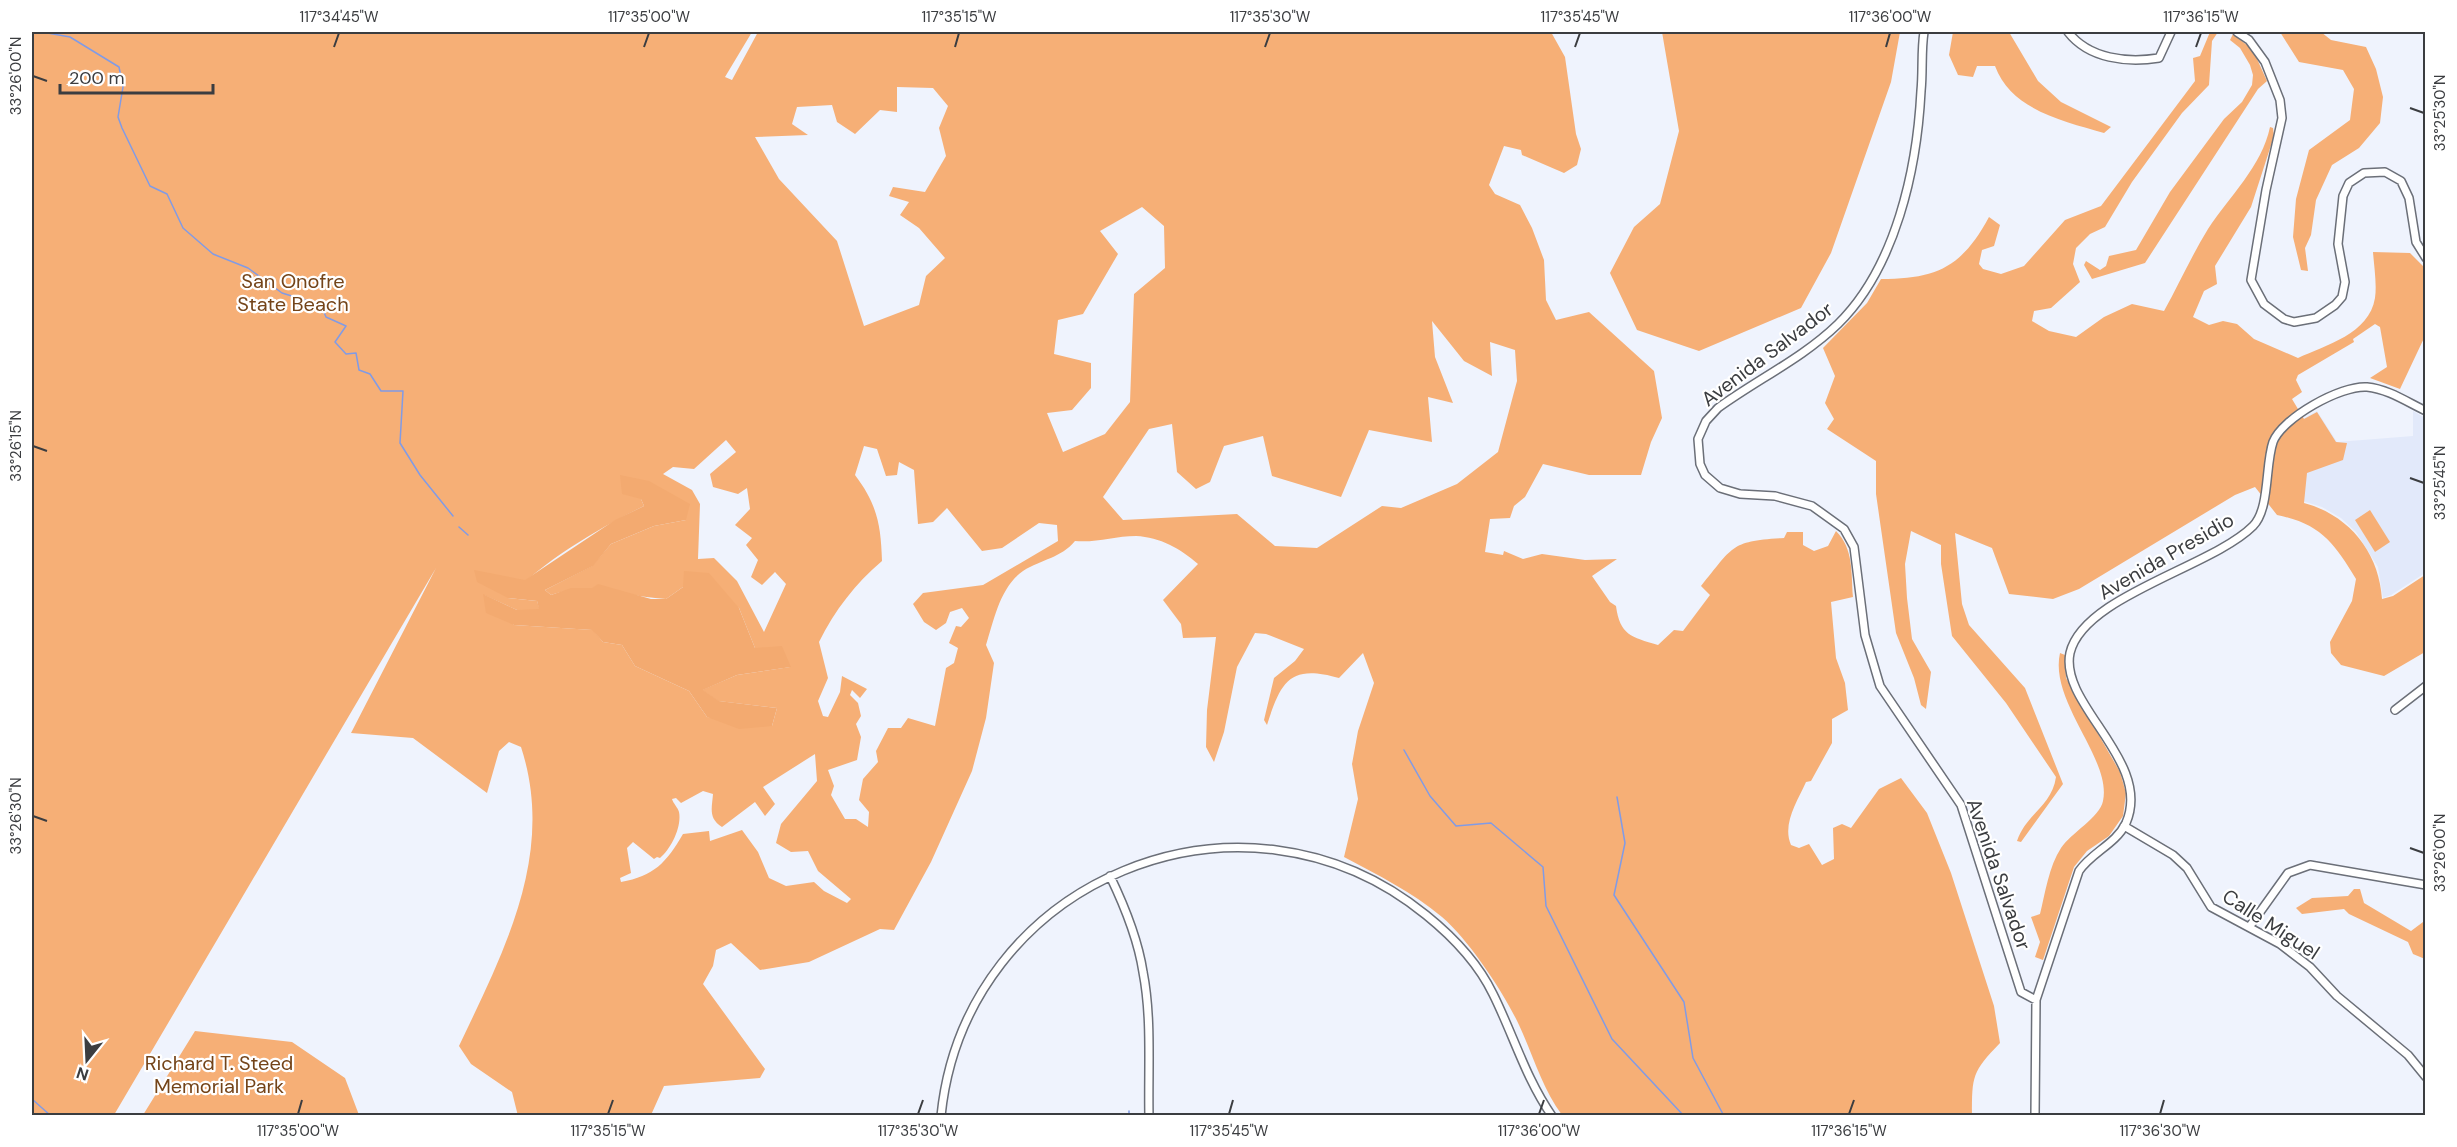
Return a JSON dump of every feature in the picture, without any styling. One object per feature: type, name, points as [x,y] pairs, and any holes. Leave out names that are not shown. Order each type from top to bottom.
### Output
[{"type":"street","name":"Avenida Salvador","points":[[1924,32],[1922,91],[1908,185],[1870,286],[1837,325],[1812,345],[1718,408],[1706,421],[1698,438],[1698,451],[1705,475],[1720,488],[1740,494],[1794,500],[1812,506],[1844,529],[1854,548],[1865,635],[1880,686],[1961,805],[2021,992],[2036,1000]]},
{"type":"street","points":[[2068,32],[2090,50],[2110,58],[2159,58],[2171,32]]},
{"type":"street","points":[[2237,32],[2249,40],[2265,62],[2280,100],[2282,118],[2266,190],[2252,273],[2254,286],[2264,304],[2284,319],[2294,322],[2316,318],[2335,305],[2342,297],[2345,282],[2338,244],[2343,196],[2349,183],[2364,173],[2385,172],[2401,181],[2409,200],[2416,242],[2426,258]]},
{"type":"street","name":"Avenida Presidio","points":[[2035,1116],[2036,1000],[2079,871],[2086,861],[2112,842],[2124,826],[2131,803],[2130,784],[2069,672],[2071,649],[2079,633],[2110,606],[2162,580],[2253,526],[2262,509],[2273,442],[2280,429],[2292,418],[2344,391],[2365,387],[2381,389],[2426,411]]},
{"type":"street","points":[[2395,710],[2426,686]]},
{"type":"street","name":"Calle Miguel","points":[[2124,826],[2173,855],[2187,868],[2211,908],[2250,926],[2310,967],[2337,996],[2408,1055],[2426,1077]]},
{"type":"street","points":[[941,1116],[944,1090],[957,1041],[970,1011],[1001,963],[1053,910],[1110,876],[1177,853],[1249,847],[1310,856],[1347,868],[1388,888],[1427,916],[1468,956],[1492,991],[1532,1080],[1552,1116]]},
{"type":"street","points":[[2250,926],[2288,873],[2310,866],[2426,885]]},
{"type":"street","points":[[1110,876],[1124,908],[1143,971],[1147,1000],[1149,1116]]},
{"type":"shaded area","points":[[2317,411],[2337,442],[2413,436],[2413,411],[2425,418],[2425,573],[2391,595],[2383,598],[2378,567],[2356,532],[2341,518],[2322,507],[2293,498],[2290,426]]},
{"type":"shaded area","points":[[620,475],[649,481],[690,504],[686,520],[654,526],[611,544],[593,566],[545,590],[551,595],[571,588],[592,588],[598,584],[651,599],[666,599],[683,587],[684,571],[709,573],[739,608],[755,648],[782,646],[791,667],[737,675],[703,690],[719,701],[777,708],[772,726],[739,729],[707,717],[689,691],[635,666],[622,645],[603,642],[592,630],[514,625],[486,613],[483,594],[517,610],[539,609],[537,601],[508,598],[477,582],[474,570],[525,580],[615,520],[644,506],[641,499],[622,494]]},
{"type":"green space","name":"San Onofre State Beach","points":[[32,32],[752,32],[725,77],[732,80],[758,32],[1551,32],[1565,57],[1576,134],[1581,149],[1577,165],[1564,173],[1522,155],[1521,150],[1504,146],[1489,185],[1495,194],[1520,205],[1532,228],[1544,260],[1546,300],[1556,320],[1589,312],[1654,371],[1662,418],[1651,442],[1641,475],[1589,475],[1543,464],[1525,497],[1514,506],[1510,518],[1490,519],[1485,552],[1503,555],[1504,551],[1523,559],[1542,554],[1585,560],[1617,559],[1592,576],[1610,602],[1616,606],[1620,623],[1624,629],[1634,637],[1658,645],[1674,630],[1683,631],[1710,595],[1701,586],[1720,562],[1735,548],[1753,541],[1784,538],[1787,532],[1803,532],[1803,545],[1814,551],[1828,546],[1836,531],[1849,553],[1853,597],[1831,602],[1836,658],[1845,683],[1848,710],[1832,719],[1832,743],[1811,781],[1806,782],[1795,805],[1788,829],[1791,845],[1799,848],[1809,844],[1822,865],[1834,859],[1833,828],[1842,824],[1851,828],[1879,789],[1901,778],[1927,813],[1951,873],[1994,1006],[2000,1043],[1975,1075],[1972,1115],[1562,1115],[1543,1083],[1512,1012],[1485,968],[1463,939],[1442,917],[1419,900],[1344,857],[1358,799],[1352,764],[1358,731],[1374,683],[1363,653],[1339,678],[1309,673],[1298,675],[1290,680],[1277,697],[1267,725],[1264,720],[1274,678],[1295,661],[1304,649],[1266,634],[1255,633],[1237,667],[1224,732],[1214,762],[1206,747],[1207,710],[1216,637],[1183,638],[1181,624],[1163,600],[1198,564],[1185,553],[1170,545],[1136,536],[1075,541],[1064,551],[1023,571],[1003,595],[986,645],[994,663],[986,718],[972,771],[931,862],[894,930],[880,929],[809,962],[760,970],[731,943],[716,950],[713,966],[703,984],[765,1069],[760,1078],[664,1086],[651,1115],[518,1116],[512,1092],[471,1064],[459,1046],[508,938],[529,864],[532,826],[530,787],[521,747],[509,742],[499,751],[487,793],[413,738],[351,733],[436,568],[114,1115],[32,1115]],"holes":[[[897,87],[933,88],[948,106],[939,128],[946,156],[925,192],[893,187],[889,196],[909,202],[900,215],[919,228],[945,258],[926,276],[919,305],[864,326],[837,241],[779,179],[755,137],[808,135],[792,124],[797,107],[832,105],[837,122],[855,134],[880,110],[897,112]],[[1142,207],[1164,226],[1165,268],[1134,294],[1130,402],[1105,434],[1063,452],[1047,413],[1072,410],[1091,388],[1091,363],[1054,354],[1058,320],[1083,314],[1118,254],[1100,231]],[[1432,321],[1464,361],[1492,376],[1490,342],[1515,350],[1517,381],[1498,452],[1457,484],[1401,508],[1382,506],[1317,548],[1275,546],[1237,514],[1123,520],[1103,497],[1149,429],[1172,424],[1177,472],[1196,489],[1210,482],[1224,446],[1263,436],[1272,476],[1341,497],[1369,430],[1432,442],[1428,397],[1453,403],[1435,357]],[[726,440],[736,452],[710,474],[713,487],[738,494],[747,488],[750,509],[735,525],[752,538],[746,545],[758,560],[751,577],[762,585],[775,572],[786,584],[764,632],[737,581],[714,558],[698,559],[700,504],[692,490],[663,474],[673,467],[694,469]],[[864,446],[877,449],[886,476],[897,475],[899,462],[914,470],[918,524],[933,522],[947,508],[982,551],[1002,548],[1039,523],[1057,525],[1058,541],[983,585],[923,593],[913,604],[924,622],[936,630],[946,623],[950,612],[962,608],[969,618],[961,627],[956,626],[949,643],[958,648],[954,663],[946,668],[935,726],[908,718],[901,728],[888,728],[876,751],[878,762],[863,779],[859,800],[869,812],[868,827],[856,819],[845,819],[831,795],[834,786],[828,770],[857,760],[861,737],[856,724],[861,716],[858,703],[850,695],[852,690],[860,698],[867,689],[842,676],[840,692],[828,717],[823,716],[818,701],[828,678],[819,642],[846,598],[882,561],[879,526],[873,505],[855,475]],[[641,499],[686,520],[654,526],[611,544],[592,566],[545,590],[551,595],[580,589],[666,599],[683,587],[739,608],[755,648],[790,667],[737,675],[702,690],[718,701],[777,708],[772,726],[707,717],[689,691],[635,666],[622,645],[603,642],[593,630],[514,625],[484,595],[517,610],[540,610],[537,601],[508,598],[555,558],[590,535],[644,506]],[[815,754],[817,781],[781,824],[776,843],[791,852],[808,851],[818,871],[851,899],[847,903],[824,891],[814,882],[786,886],[769,878],[758,852],[742,830],[710,841],[709,831],[683,834],[671,853],[658,867],[642,876],[621,882],[620,878],[631,873],[627,848],[633,842],[654,859],[660,858],[672,843],[679,824],[678,810],[672,799],[676,798],[681,803],[703,791],[713,794],[713,816],[722,827],[755,802],[765,816],[775,804],[763,787]]]},
{"type":"green space","points":[[1662,32],[1900,32],[1891,82],[1831,253],[1801,308],[1699,351],[1637,330],[1610,273],[1634,227],[1660,204],[1679,131]]},
{"type":"green space","points":[[1953,32],[2009,32],[2038,81],[2061,102],[2111,127],[2104,133],[2040,112],[2013,93],[1995,66],[1977,66],[1973,77],[1958,75],[1949,55]]},
{"type":"green space","points":[[2210,32],[2218,32],[2212,41],[2209,85],[2182,113],[2132,182],[2105,227],[2090,234],[2076,248],[2073,264],[2080,282],[2051,308],[2034,311],[2032,321],[2049,331],[2076,337],[2104,317],[2132,304],[2164,311],[2196,249],[2244,181],[2260,155],[2270,127],[2273,128],[2274,136],[2251,207],[2215,266],[2217,284],[2204,291],[2193,317],[2209,325],[2223,321],[2237,324],[2254,339],[2298,358],[2345,337],[2364,321],[2375,298],[2373,252],[2410,253],[2425,268],[2425,336],[2400,389],[2370,378],[2387,367],[2380,327],[2375,324],[2353,339],[2354,342],[2298,375],[2296,380],[2302,392],[2292,399],[2304,419],[2317,412],[2336,442],[2347,443],[2343,460],[2307,473],[2304,503],[2335,516],[2359,538],[2375,566],[2382,599],[2393,596],[2425,575],[2425,652],[2384,676],[2341,665],[2331,653],[2330,642],[2352,601],[2356,579],[2341,555],[2325,537],[2305,524],[2277,515],[2255,487],[2235,495],[2079,589],[2053,599],[2009,594],[1992,548],[1955,533],[1962,604],[1969,625],[2025,688],[2063,784],[2021,842],[2017,841],[2021,832],[2044,803],[2054,787],[2056,777],[2006,703],[1952,636],[1941,564],[1941,545],[1911,531],[1905,564],[1912,639],[1931,672],[1926,709],[1921,705],[1914,678],[1896,633],[1876,494],[1876,461],[1827,429],[1834,419],[1825,403],[1835,376],[1823,348],[1867,303],[1881,279],[1918,276],[1946,267],[1969,248],[1989,217],[2000,225],[1994,246],[1982,250],[1979,264],[1983,269],[2001,274],[2024,266],[2065,220],[2101,206],[2195,81],[2193,58],[2200,56]]},
{"type":"green space","points":[[2280,32],[2321,32],[2331,40],[2366,47],[2376,69],[2383,97],[2380,123],[2359,148],[2332,165],[2316,200],[2311,235],[2305,248],[2308,271],[2301,270],[2293,237],[2296,199],[2309,150],[2350,120],[2354,89],[2343,70],[2299,62]]},
{"type":"green space","points":[[2233,34],[2253,50],[2267,81],[2258,89],[2145,263],[2092,279],[2084,265],[2086,261],[2100,270],[2106,266],[2109,256],[2136,250],[2170,192],[2224,119],[2242,102],[2252,85],[2253,75],[2250,65],[2240,48],[2230,40]]},
{"type":"green space","points":[[2370,510],[2390,542],[2375,552],[2355,520]]},
{"type":"green space","points":[[2060,653],[2065,655],[2066,678],[2120,772],[2126,793],[2123,816],[2109,836],[2087,851],[2074,867],[2043,960],[2035,957],[2040,942],[2031,917],[2040,914],[2050,872],[2061,848],[2097,813],[2103,801],[2103,785],[2099,767],[2063,691],[2059,672]]},
{"type":"green space","points":[[2354,889],[2360,889],[2364,903],[2411,931],[2423,922],[2425,923],[2425,959],[2413,954],[2408,942],[2349,914],[2344,909],[2302,914],[2296,908],[2312,898],[2348,896]]},
{"type":"green space","name":"Richard T. Steed Memorial Park","points":[[195,1031],[292,1042],[345,1078],[359,1115],[143,1115]]},
{"type":"waterway","points":[[42,32],[70,37],[119,67],[123,87],[118,117],[122,128],[150,186],[167,194],[183,228],[213,254],[248,268],[282,293],[321,305],[326,317],[346,326],[335,342],[346,354],[356,353],[359,370],[370,374],[381,391],[403,391],[400,443],[420,475],[453,516]]},
{"type":"waterway","points":[[459,527],[468,535]]},
{"type":"waterway","points":[[1404,750],[1430,796],[1456,826],[1491,823],[1543,867],[1546,906],[1612,1039],[1684,1116]]},
{"type":"waterway","points":[[1617,797],[1625,843],[1614,895],[1684,1002],[1693,1058],[1724,1116]]},
{"type":"waterway","points":[[32,1099],[51,1116]]},
{"type":"waterway","points":[[1129,1111],[1129,1116]]}]
